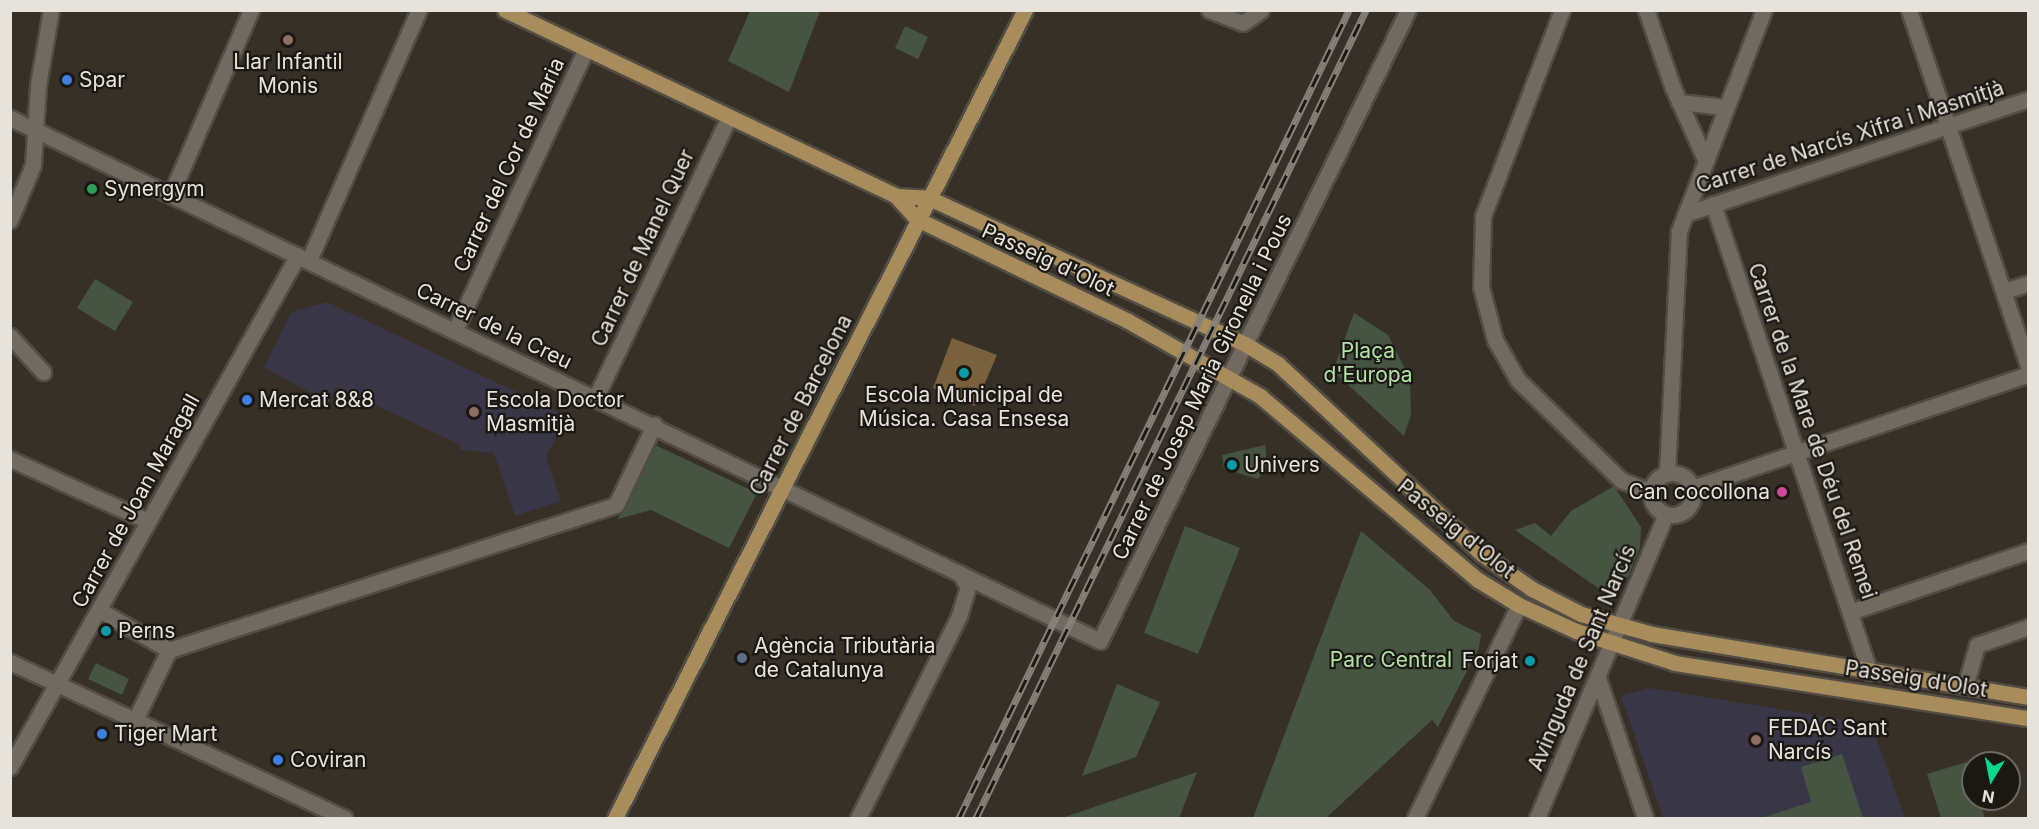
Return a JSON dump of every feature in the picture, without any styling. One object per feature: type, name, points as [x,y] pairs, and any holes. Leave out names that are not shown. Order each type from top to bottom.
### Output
[{"type":"main road","points":[[505,10],[896,196],[929,198]]},
{"type":"main road","name":"Carrer de Barcelona","points":[[615,819],[917,219],[1025,10]]},
{"type":"main road","points":[[896,196],[917,219]]},
{"type":"main road","name":"Passeig d'Olot","points":[[929,198],[1245,344],[1278,364],[1482,554],[1532,589],[1581,614],[1620,625],[1870,672],[2028,697]]},
{"type":"main road","name":"Passeig d'Olot","points":[[917,219],[1128,321],[1229,379],[1313,439],[1478,580],[1520,605],[1613,644],[1675,663],[2028,718]]},
{"type":"street","points":[[10,220],[33,165],[34,129],[51,10]]},
{"type":"street","points":[[171,194],[251,10]]},
{"type":"street","name":"Carrer de Joan Maragall","points":[[10,767],[148,521],[303,258],[419,10]]},
{"type":"street","points":[[1209,10],[1243,23],[1261,10]]},
{"type":"street","name":"Carrer de Josep Maria Gironella i Pous","points":[[960,573],[1100,641],[1408,10]]},
{"type":"street","points":[[1562,10],[1483,216],[1480,287],[1495,340],[1518,380],[1621,480],[1651,492]]},
{"type":"street","points":[[1646,10],[1679,102],[1705,159]]},
{"type":"street","points":[[1667,474],[1679,231],[1725,106],[1764,10]]},
{"type":"street","points":[[1909,10],[2028,366]]},
{"type":"street","name":"Carrer del Cor de Maria","points":[[455,330],[586,49]]},
{"type":"street","name":"Carrer de Narcís Xifra i Masmitjà","points":[[1685,214],[2028,99]]},
{"type":"street","points":[[1679,102],[1725,106]]},
{"type":"street","name":"Carrer de Manel Quer","points":[[596,398],[729,117]]},
{"type":"street","name":"Carrer de la Creu","points":[[10,118],[960,573]]},
{"type":"street","name":"Carrer de la Mare de Déu del Remei","points":[[1713,204],[1870,672]]},
{"type":"street","points":[[2004,291],[2028,283]]},
{"type":"street","points":[[10,336],[43,372]]},
{"type":"street","points":[[1692,488],[2028,374]]},
{"type":"street","points":[[135,720],[169,650],[616,505],[654,425]]},
{"type":"street","points":[[10,459],[148,521]]},
{"type":"street","points":[[1667,474],[1682,476],[1692,488],[1686,508],[1666,514],[1655,506],[1651,492],[1657,479],[1667,474]]},
{"type":"street","name":"Avinguda de Sant Narcís","points":[[1537,819],[1613,644],[1666,514]]},
{"type":"street","points":[[1850,612],[2028,551]]},
{"type":"street","points":[[858,819],[959,616],[968,587],[960,573]]},
{"type":"street","points":[[1415,819],[1520,605]]},
{"type":"street","points":[[99,610],[169,650]]},
{"type":"street","points":[[1965,687],[1977,645],[2028,627]]},
{"type":"street","points":[[10,662],[135,720],[311,811],[344,819]]},
{"type":"street","points":[[1598,678],[1645,819]]},
{"type":"shaded area","name":"Escola Doctor Masmitjà","points":[[327,302],[567,416],[546,457],[561,501],[515,516],[494,453],[459,450],[461,445],[336,387],[326,408],[314,395],[264,367],[291,312]]},
{"type":"shaded area","name":"FEDAC Sant Narcís","points":[[1649,688],[1871,724],[1905,818],[1663,818],[1621,696]]},
{"type":"green space","points":[[750,11],[820,11],[789,92],[728,61]]},
{"type":"green space","points":[[905,26],[928,37],[918,59],[895,48]]},
{"type":"green space","points":[[95,279],[133,302],[115,331],[77,308]]},
{"type":"green space","name":"Plaça d'Europa","points":[[1354,313],[1388,335],[1410,379],[1411,414],[1404,436],[1333,371]]},
{"type":"green space","points":[[653,444],[757,493],[729,548],[651,510],[618,519]]},
{"type":"green space","points":[[1265,445],[1267,467],[1258,479],[1224,469],[1222,455]]},
{"type":"green space","points":[[1614,486],[1641,527],[1640,548],[1628,577],[1618,584],[1598,588],[1515,530],[1535,523],[1551,536],[1571,511]]},
{"type":"green space","points":[[1185,526],[1240,548],[1198,654],[1144,633]]},
{"type":"green space","name":"Parc Central","points":[[1361,531],[1430,590],[1454,621],[1481,634],[1479,648],[1438,727],[1432,720],[1326,818],[1253,818]]},
{"type":"green space","points":[[96,663],[129,679],[122,695],[88,679]]},
{"type":"green space","points":[[1117,684],[1160,702],[1136,757],[1082,776]]},
{"type":"green space","points":[[1842,754],[1863,818],[1762,818],[1811,802],[1801,767]]},
{"type":"green space","points":[[1961,764],[1961,811],[1983,811],[1985,818],[1941,818],[1927,774]]},
{"type":"green space","points":[[1197,772],[1179,818],[1062,818]]},
{"type":"building","name":"Escola Municipal de Música. Casa Ensesa","points":[[952,338],[997,355],[975,406],[933,388]]},
{"type":"railway","points":[[959,818],[1349,10]]},
{"type":"railway","points":[[976,818],[1366,10]]},
{"type":"place","name":"Llar Infantil Monis","points":[[288,40]]},
{"type":"place","name":"Spar","points":[[67,80]]},
{"type":"place","name":"Synergym","points":[[92,189]]},
{"type":"place","name":"Escola Municipal de Música. Casa Ensesa","points":[[964,373]]},
{"type":"place","name":"Mercat 8&8","points":[[247,400]]},
{"type":"place","name":"Escola Doctor Masmitjà","points":[[474,412]]},
{"type":"place","name":"Univers","points":[[1232,465]]},
{"type":"place","name":"Can cocollona","points":[[1782,492]]},
{"type":"place","name":"Perns","points":[[106,631]]},
{"type":"place","name":"Agència Tributària de Catalunya","points":[[742,658]]},
{"type":"place","name":"Forjat","points":[[1530,661]]},
{"type":"place","name":"Tiger Mart","points":[[102,734]]},
{"type":"place","name":"FEDAC Sant Narcís","points":[[1756,740]]},
{"type":"place","name":"Coviran","points":[[278,760]]}]
